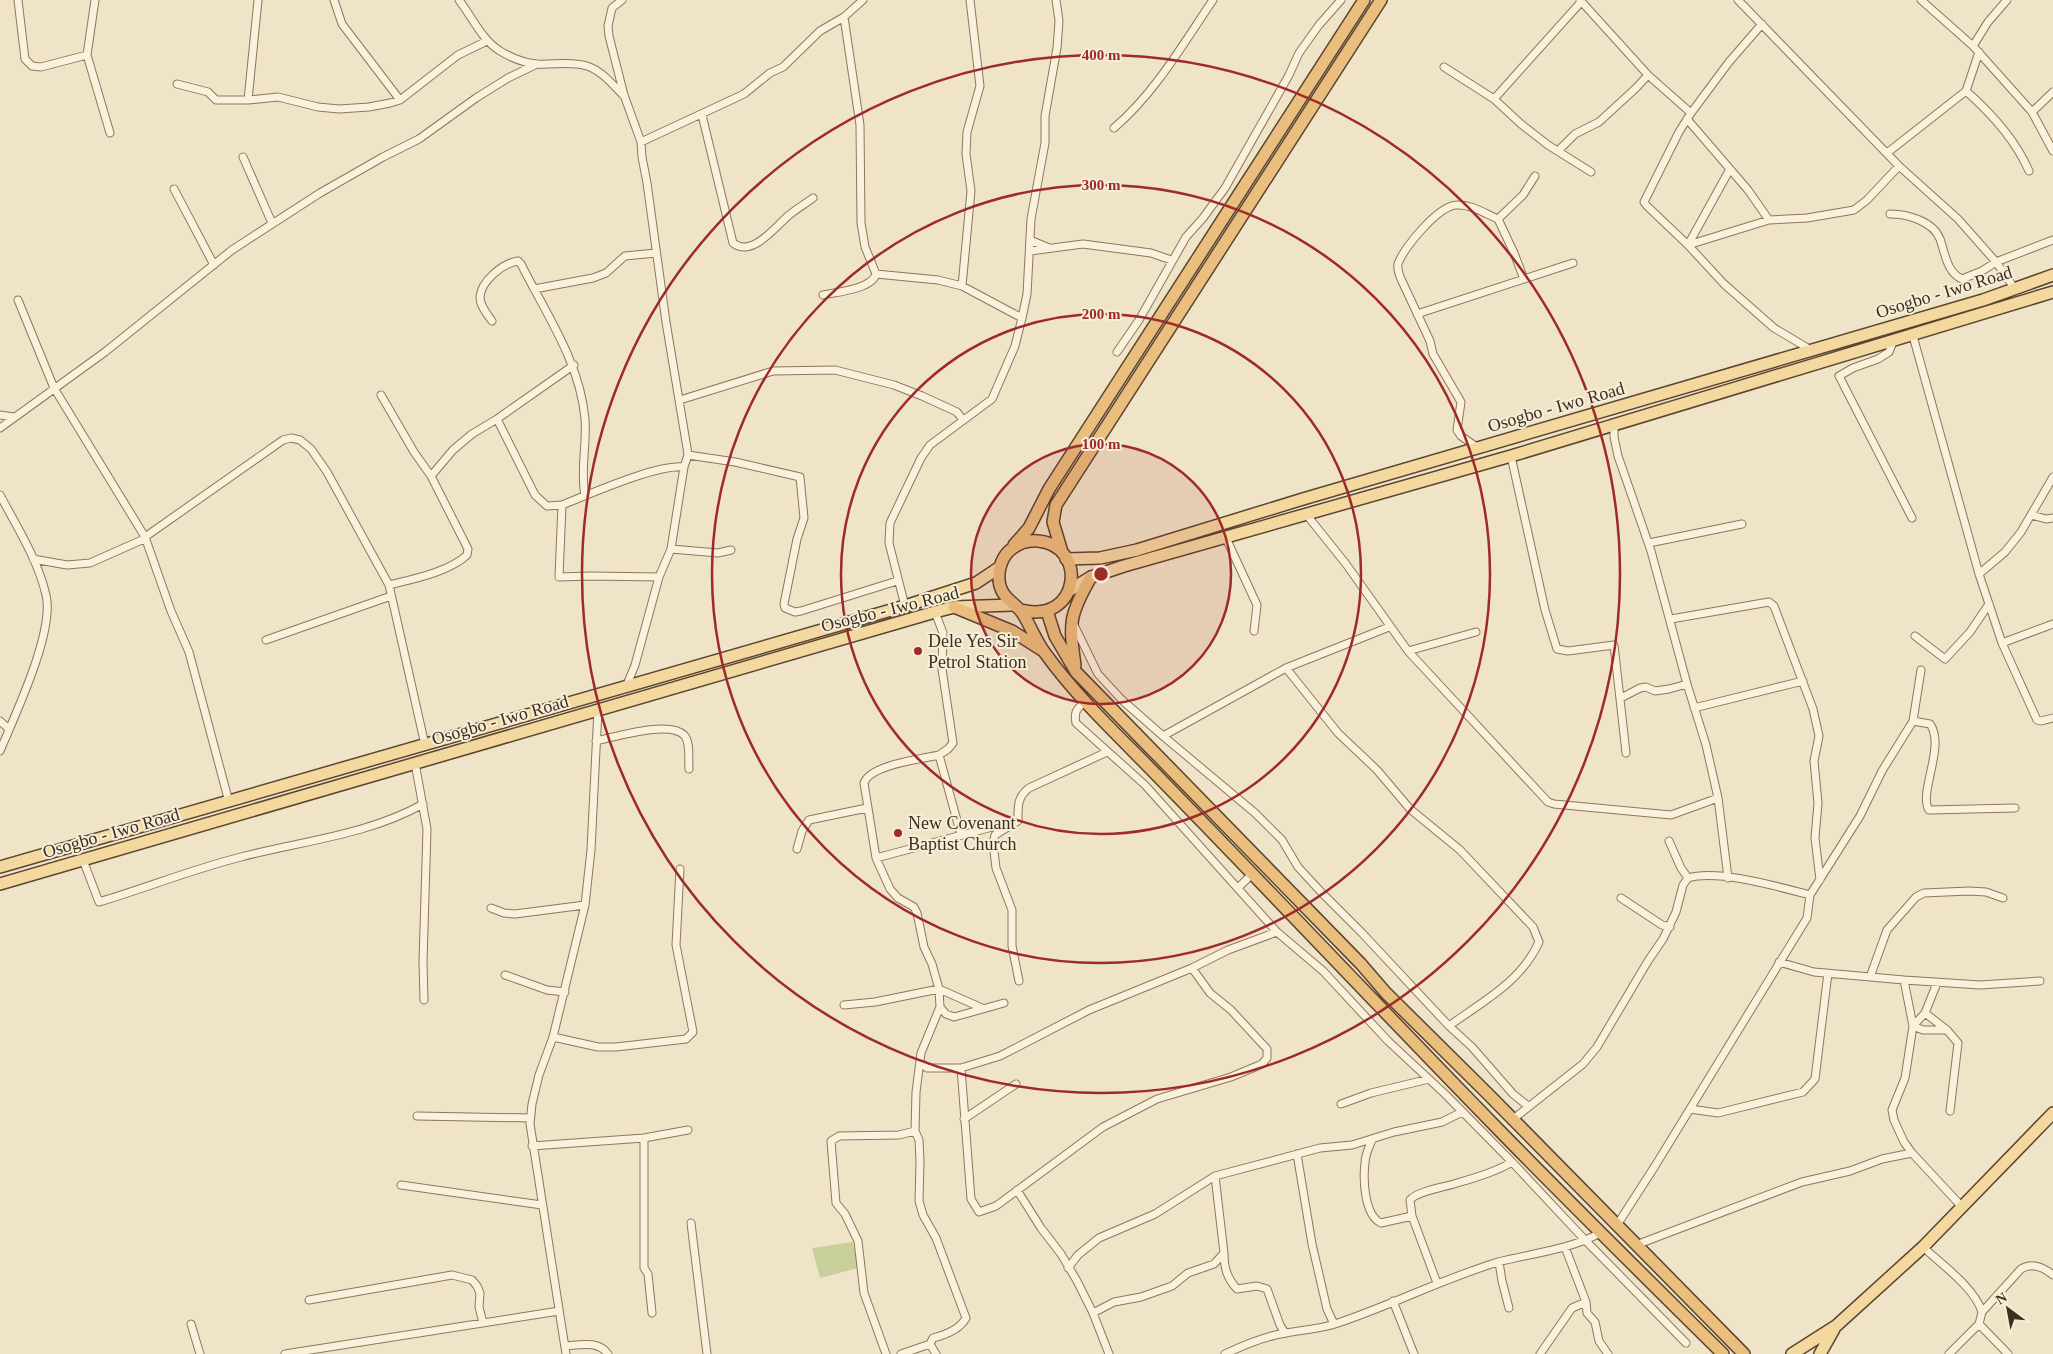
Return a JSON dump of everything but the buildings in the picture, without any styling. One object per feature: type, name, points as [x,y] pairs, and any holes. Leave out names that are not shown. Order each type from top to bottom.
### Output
[{"type":"highway","points":[[1364,0],[1049,489],[1029,528],[1010,550],[1000,567],[998,578],[1000,588],[1005,598],[1017,608],[1044,651],[1084,702],[1253,873],[1600,1233],[1723,1354]]},
{"type":"highway","points":[[1017,608],[1030,612],[1046,611],[1060,602],[1070,590],[1071,577],[1055,534],[1053,522],[1056,505],[1381,0]]},
{"type":"highway","points":[[1010,550],[1019,544],[1030,541],[1042,541],[1053,545],[1064,556]]},
{"type":"highway","points":[[1076,672],[1071,640],[1071,620],[1076,603],[1091,577]]},
{"type":"highway","points":[[954,607],[1012,630],[1044,651]]},
{"type":"highway","points":[[1046,611],[1055,636],[1076,672],[1361,964],[1386,993],[1746,1353]]},
{"type":"highway","points":[[1351,976],[1361,964]]},
{"type":"main road","name":"Osogbo - Iwo Road","points":[[1064,556],[1100,558],[1137,550],[2015,289],[2053,275]]},
{"type":"main road","name":"Osogbo - Iwo Road","points":[[1070,590],[1091,577],[1511,456],[1913,336],[2053,292]]},
{"type":"main road","name":"Osogbo - Iwo Road","points":[[0,867],[905,606],[976,583],[1000,567]]},
{"type":"main road","name":"Osogbo - Iwo Road","points":[[0,884],[935,612],[954,607],[1017,608]]},
{"type":"main road","points":[[1792,1354],[1836,1326],[1923,1247],[2053,1114]]},
{"type":"main road","points":[[1820,1354],[1836,1326]]},
{"type":"street","points":[[18,0],[25,58],[32,66],[41,67],[88,55]]},
{"type":"street","points":[[95,0],[88,55],[110,134]]},
{"type":"street","points":[[248,100],[258,0]]},
{"type":"street","points":[[334,0],[342,24],[400,100]]},
{"type":"street","points":[[459,0],[487,41],[501,52],[520,60],[537,64],[569,63],[588,66],[602,74],[624,95]]},
{"type":"street","points":[[610,0],[612,8],[608,26],[609,36],[624,95],[642,142],[642,157],[648,184],[666,322],[688,455],[684,466],[672,548],[659,577],[636,666],[626,687]]},
{"type":"street","points":[[612,8],[622,0]]},
{"type":"street","points":[[642,142],[744,94],[770,73],[788,62],[820,32],[844,17],[863,0]]},
{"type":"street","points":[[962,286],[971,191],[966,154],[967,132],[980,86],[970,0]]},
{"type":"street","points":[[905,606],[888,543],[890,523],[925,451],[930,445],[992,399],[1015,346],[1028,294],[1031,219],[1045,142],[1045,116],[1057,48],[1059,20],[1056,0]]},
{"type":"street","points":[[1114,128],[1134,111],[1171,63],[1213,0]]},
{"type":"street","points":[[1738,0],[1899,166],[1958,219],[1996,262],[2015,289]]},
{"type":"street","points":[[1921,0],[1979,52],[2032,112],[2053,151]]},
{"type":"street","points":[[1973,46],[1988,22],[2007,0]]},
{"type":"street","points":[[1118,352],[1186,237],[1225,188],[1289,75],[1299,53],[1337,1]]},
{"type":"street","points":[[1494,99],[1581,1],[1648,75],[1689,116],[1770,220]]},
{"type":"street","points":[[824,295],[858,288],[872,282],[876,274],[865,248],[861,223],[860,125],[844,17]]},
{"type":"street","points":[[1762,24],[1729,62],[1689,116],[1644,202],[1724,284],[1774,328],[1811,350]]},
{"type":"street","points":[[177,84],[208,92],[216,100],[248,100],[278,97],[318,107],[339,109],[369,107],[400,100],[458,55],[487,41]]},
{"type":"street","points":[[1887,153],[1966,91],[1979,52]]},
{"type":"street","points":[[0,428],[105,352],[232,250],[320,192],[419,139],[492,88],[537,64]]},
{"type":"street","points":[[1444,67],[1494,99],[1521,124],[1591,172]]},
{"type":"street","points":[[1558,151],[1576,134],[1599,122],[1648,75]]},
{"type":"street","points":[[1966,91],[1994,119],[2025,162],[2029,171]]},
{"type":"street","points":[[2032,112],[2053,92]]},
{"type":"street","points":[[702,115],[733,243],[737,246],[743,248],[761,240],[770,234],[789,215],[813,198]]},
{"type":"street","points":[[243,157],[272,223]]},
{"type":"street","points":[[1688,245],[1770,220],[1806,218],[1854,210],[1867,200],[1899,166]]},
{"type":"street","points":[[1688,245],[1730,169]]},
{"type":"street","points":[[1498,218],[1523,195],[1535,176]]},
{"type":"street","points":[[174,189],[214,265]]},
{"type":"street","points":[[1478,448],[1461,436],[1457,430],[1461,402],[1433,354],[1430,341],[1398,270],[1404,253],[1415,238],[1439,214],[1447,208],[1458,205],[1473,208],[1498,218],[1524,279]]},
{"type":"street","points":[[1890,214],[1903,214],[1919,219],[1940,237],[1950,268],[1962,279],[1970,277],[1996,262],[2053,240]]},
{"type":"street","points":[[1030,240],[1049,248]]},
{"type":"street","points":[[1030,250],[1083,244],[1151,253],[1171,260]]},
{"type":"street","points":[[534,289],[593,278],[606,273],[626,256],[656,252]]},
{"type":"street","points":[[492,321],[481,304],[482,288],[496,273],[507,265],[518,261],[574,365],[585,419],[582,482],[585,496]]},
{"type":"street","points":[[1417,314],[1573,263]]},
{"type":"street","points":[[876,274],[938,280],[962,286],[1022,318]]},
{"type":"street","points":[[18,300],[54,388],[144,538],[171,611],[189,652],[229,802]]},
{"type":"street","points":[[1913,336],[1979,574],[2002,642],[2036,720],[2041,721],[2053,718]]},
{"type":"street","points":[[1892,342],[1889,352],[1878,360],[1852,368],[1838,376],[1912,518]]},
{"type":"street","points":[[431,476],[453,450],[472,434],[497,419],[574,365]]},
{"type":"street","points":[[680,400],[773,371],[835,370],[894,385],[915,393],[957,412],[963,420]]},
{"type":"street","points":[[382,395],[414,452],[431,476],[468,550],[468,555],[444,568],[389,586]]},
{"type":"street","points":[[0,415],[14,417]]},
{"type":"street","points":[[497,419],[534,495],[547,506],[562,505],[652,472],[684,466]]},
{"type":"street","points":[[1614,424],[1614,437],[1618,456],[1648,543],[1671,619],[1686,684],[1706,745],[1718,798],[1728,878]]},
{"type":"street","points":[[33,559],[67,565],[90,563],[144,538],[283,440],[291,438],[300,440],[311,449],[322,464],[389,586],[425,745]]},
{"type":"street","points":[[688,455],[735,462],[800,477],[804,518],[797,540],[784,604],[785,608],[789,611],[801,611],[897,581]]},
{"type":"street","points":[[1511,456],[1545,610],[1557,649],[1568,651],[1614,645],[1626,753]]},
{"type":"street","points":[[1979,574],[2005,552],[2032,515],[2053,477]]},
{"type":"street","points":[[0,495],[33,559],[47,597],[45,632],[24,693],[0,751]]},
{"type":"street","points":[[562,505],[559,577],[659,577]]},
{"type":"street","points":[[1306,514],[1346,564],[1408,652],[1548,802],[1671,815],[1718,798]]},
{"type":"street","points":[[2032,515],[2046,519],[2053,518]]},
{"type":"street","points":[[1648,543],[1742,524]]},
{"type":"street","points":[[1226,538],[1257,605],[1254,631]]},
{"type":"street","points":[[672,548],[718,553],[731,550]]},
{"type":"street","points":[[266,640],[391,596]]},
{"type":"street","points":[[1671,619],[1772,603],[1813,709],[1819,736],[1814,761],[1818,803],[1815,838],[1820,880]]},
{"type":"street","points":[[1914,636],[1945,659],[1970,632],[1989,604]]},
{"type":"street","points":[[901,1354],[930,1344],[933,1338],[946,1335],[963,1323],[966,1318],[936,1238],[921,1208],[918,1190],[919,1140],[915,1131],[916,1092],[921,1053],[940,1007],[939,989],[932,964],[924,947],[918,912],[914,906],[898,898],[890,889],[876,858],[864,783],[870,773],[876,770],[939,755],[948,749],[952,743],[942,669],[943,633],[935,612]]},
{"type":"street","points":[[1071,620],[1098,674],[1122,700],[1248,807],[1282,840],[1298,867],[1322,894],[1362,933],[1449,1026],[1472,1047],[1513,1094],[1528,1106]]},
{"type":"street","points":[[2002,642],[2053,624]]},
{"type":"street","points":[[1163,736],[1286,668],[1389,627]]},
{"type":"street","points":[[1408,652],[1476,632]]},
{"type":"street","points":[[1286,668],[1338,733],[1376,770],[1410,809],[1460,850],[1537,934],[1539,942],[1532,958],[1520,973],[1449,1026]]},
{"type":"street","points":[[1617,1225],[1807,918],[1810,895],[1860,816],[1882,771],[1913,721],[1921,670]]},
{"type":"street","points":[[1694,708],[1803,681]]},
{"type":"street","points":[[1621,698],[1640,688],[1646,687],[1655,691],[1686,684]]},
{"type":"street","points":[[1084,702],[1077,708],[1075,714],[1076,723],[1145,785],[1277,932],[1323,971],[1388,1041],[1445,1094],[1686,1343]]},
{"type":"street","points":[[598,710],[591,850],[585,905],[553,1037],[539,1074],[530,1118],[532,1146],[566,1350],[591,1344],[607,1351],[608,1354]]},
{"type":"street","points":[[0,721],[9,729]]},
{"type":"street","points":[[1913,721],[1930,724],[1933,729],[1934,750],[1927,794],[1929,810],[2015,808]]},
{"type":"street","points":[[596,741],[662,728],[675,730],[684,735],[687,741],[689,769]]},
{"type":"street","points":[[1018,821],[1019,799],[1022,793],[1107,752]]},
{"type":"street","points":[[939,755],[961,835]]},
{"type":"street","points":[[415,763],[427,829],[423,962],[424,1000]]},
{"type":"street","points":[[83,860],[99,902],[238,857],[379,824],[423,804]]},
{"type":"street","points":[[797,848],[802,831],[809,820],[868,808]]},
{"type":"street","points":[[876,858],[1018,821]]},
{"type":"street","points":[[1018,821],[995,834],[993,843],[996,868],[1012,910],[1012,946],[1019,981]]},
{"type":"street","points":[[1669,841],[1680,868],[1688,878]]},
{"type":"street","points":[[553,1037],[598,1047],[616,1047],[686,1039],[694,1032],[676,946],[680,869]]},
{"type":"street","points":[[1238,888],[1253,873]]},
{"type":"street","points":[[1512,1120],[1583,1064],[1597,1047],[1670,927],[1688,878],[1695,876],[1728,878],[1771,885],[1810,895]]},
{"type":"street","points":[[1870,977],[1887,930],[1916,897],[1924,893],[1969,890],[1986,892],[2003,898]]},
{"type":"street","points":[[1621,898],[1662,925],[1670,927]]},
{"type":"street","points":[[491,908],[504,913],[515,914],[585,905]]},
{"type":"street","points":[[920,1062],[927,1068],[961,1068],[1000,1056],[1089,1010],[1192,968],[1228,950],[1277,932]]},
{"type":"street","points":[[1779,962],[1814,972],[1937,983],[1980,985],[2040,981]]},
{"type":"street","points":[[961,1068],[971,1199],[979,1212],[996,1206],[1103,1127],[1128,1113],[1157,1099],[1231,1077],[1262,1064],[1267,1058],[1267,1049],[1231,1010],[1210,993],[1192,968]]},
{"type":"street","points":[[1690,1109],[1718,1113],[1803,1092],[1815,1079],[1828,972]]},
{"type":"street","points":[[505,975],[547,990],[564,992]]},
{"type":"street","points":[[1904,980],[1912,1026],[1905,1078],[1892,1110],[1901,1135],[1912,1153],[1963,1208]]},
{"type":"street","points":[[1912,1026],[1925,1012],[1937,983]]},
{"type":"street","points":[[844,1006],[875,1002],[939,989],[982,1008]]},
{"type":"street","points":[[940,1007],[946,1014],[954,1017],[1004,1003]]},
{"type":"street","points":[[1925,1012],[1957,1039],[1959,1047],[1950,1111]]},
{"type":"street","points":[[1912,1026],[1922,1030],[1947,1030]]},
{"type":"street","points":[[921,1053],[927,1068]]},
{"type":"street","points":[[1341,1104],[1371,1093],[1429,1079]]},
{"type":"street","points":[[964,1119],[1016,1084]]},
{"type":"street","points":[[1445,1094],[1457,1086]]},
{"type":"street","points":[[1068,1268],[1078,1255],[1099,1238],[1154,1214],[1215,1176],[1257,1163],[1320,1148],[1352,1145],[1394,1132],[1442,1122],[1462,1112]]},
{"type":"street","points":[[417,1116],[530,1118]]},
{"type":"street","points":[[532,1146],[644,1138],[688,1130]]},
{"type":"street","points":[[886,1354],[864,1293],[858,1241],[845,1214],[836,1203],[831,1141],[839,1136],[899,1134],[915,1131]]},
{"type":"street","points":[[644,1138],[644,1268],[648,1274],[652,1313]]},
{"type":"street","points":[[1372,1140],[1364,1163],[1366,1198],[1373,1217],[1381,1223],[1412,1216]]},
{"type":"street","points":[[1636,1245],[1802,1182],[1850,1171],[1882,1158],[1912,1153]]},
{"type":"street","points":[[1297,1154],[1312,1244],[1327,1309],[1334,1324]]},
{"type":"street","points":[[1437,1283],[1412,1216],[1410,1200],[1417,1194],[1458,1183],[1504,1167],[1512,1162]]},
{"type":"street","points":[[1215,1176],[1226,1272],[1230,1281],[1237,1288],[1257,1286],[1267,1289],[1284,1333]]},
{"type":"street","points":[[400,1185],[542,1205]]},
{"type":"street","points":[[1017,1190],[1041,1228],[1061,1254],[1093,1313],[1109,1354]]},
{"type":"street","points":[[692,1223],[707,1354]]},
{"type":"street","points":[[1225,1354],[1256,1341],[1284,1333],[1334,1324],[1437,1283],[1499,1262],[1586,1241],[1600,1233]]},
{"type":"street","points":[[1565,1247],[1586,1302],[1587,1313],[1595,1322],[1599,1341],[1608,1354]]},
{"type":"street","points":[[1923,1247],[1979,1302],[1982,1312]]},
{"type":"street","points":[[1093,1313],[1114,1302],[1142,1297],[1172,1286],[1188,1273],[1214,1264],[1224,1253]]},
{"type":"street","points":[[1499,1262],[1509,1308]]},
{"type":"street","points":[[1949,1354],[1979,1324],[1982,1312],[2026,1265],[2046,1270],[2053,1275]]},
{"type":"street","points":[[309,1300],[452,1275],[472,1280],[477,1286],[480,1293],[479,1307],[483,1323]]},
{"type":"street","points":[[1393,1301],[1414,1354]]},
{"type":"street","points":[[1540,1354],[1572,1308],[1586,1302]]},
{"type":"street","points":[[1979,1302],[1990,1302]]},
{"type":"street","points":[[285,1354],[559,1311]]},
{"type":"street","points":[[190,1324],[200,1354]]},
{"type":"street","points":[[1979,1324],[2008,1354]]},
{"type":"street","points":[[930,1344],[936,1354]]},
{"type":"green space","points":[[853,1242],[858,1268],[820,1278],[812,1248]]},
{"type":"place","name":"Dele Yes Sir Petrol Station","points":[[918,651]]},
{"type":"place","name":"New Covenant Baptist Church","points":[[898,833]]}]
